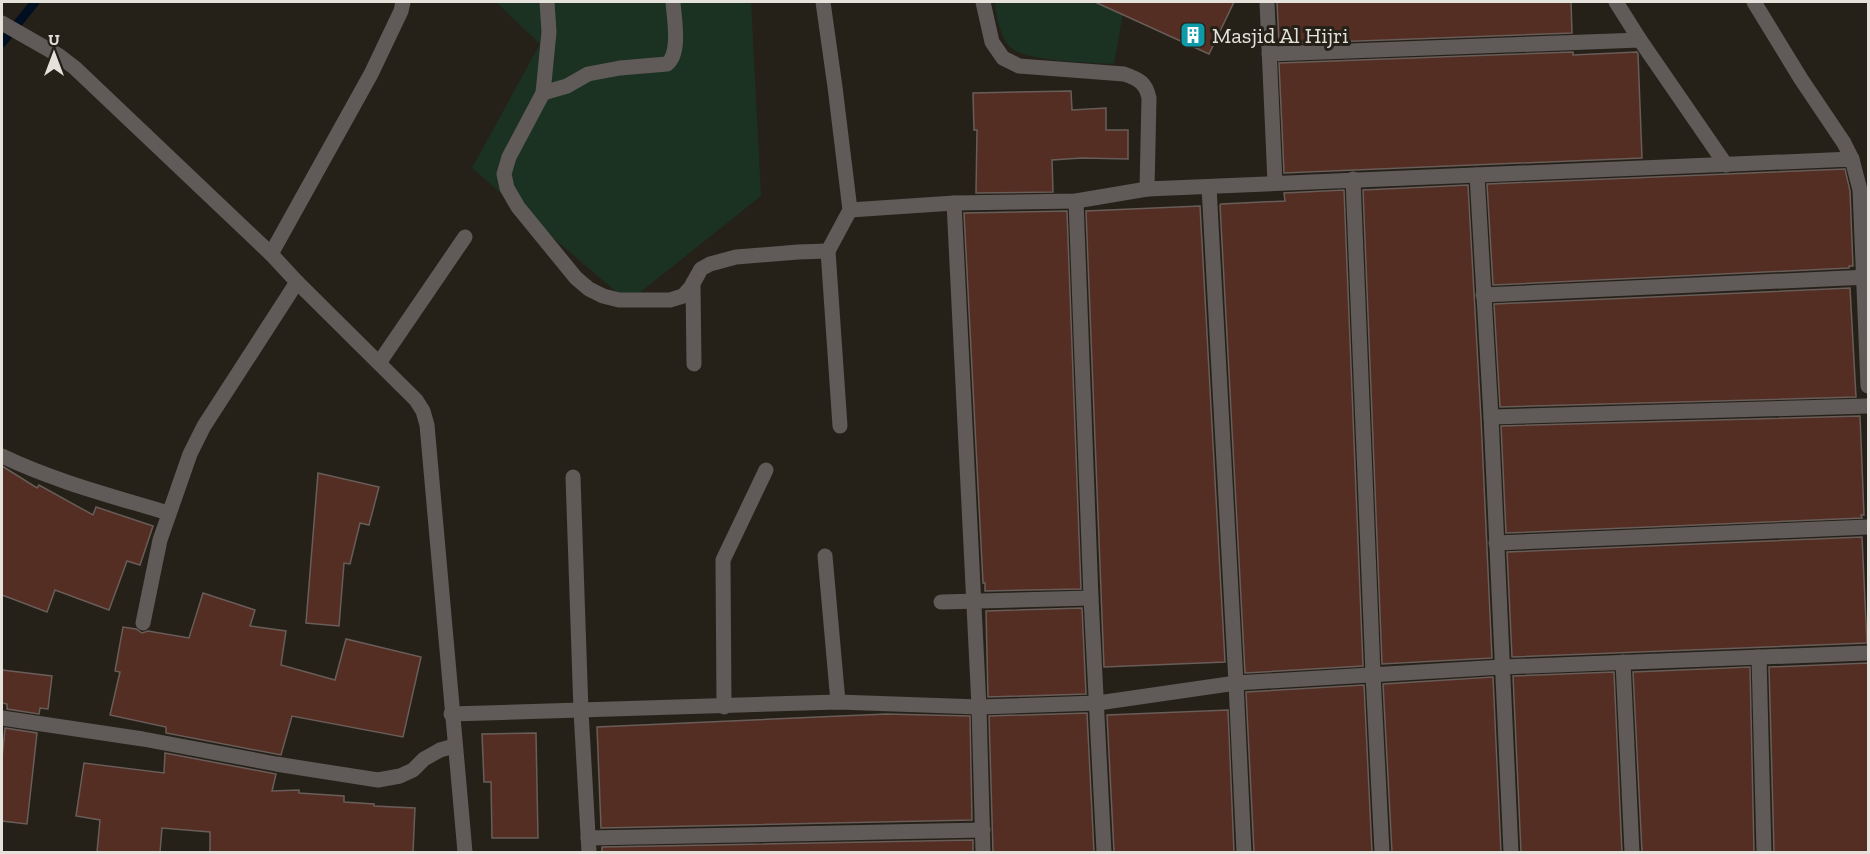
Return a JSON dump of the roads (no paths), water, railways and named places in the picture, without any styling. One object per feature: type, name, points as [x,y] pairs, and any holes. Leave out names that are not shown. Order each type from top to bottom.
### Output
[{"type":"street","points":[[271,254],[371,74],[401,11],[403,2]]},
{"type":"street","points":[[547,2],[549,32],[543,93],[509,157],[504,174],[507,188],[518,207],[576,278],[589,289],[619,300],[670,300],[683,296],[701,269],[710,264],[736,257],[828,251]]},
{"type":"street","points":[[543,93],[567,86],[588,75],[620,68],[667,64],[672,60],[675,47],[673,2]]},
{"type":"street","points":[[823,2],[836,87],[850,210],[828,251],[840,426]]},
{"type":"street","points":[[984,2],[992,42],[1003,58],[1019,66],[1124,74],[1133,77],[1147,88],[1149,98],[1148,189]]},
{"type":"street","points":[[1267,2],[1275,183]]},
{"type":"street","points":[[1616,2],[1726,165]]},
{"type":"street","points":[[1754,2],[1852,159],[1860,190],[1866,277],[1869,386]]},
{"type":"street","points":[[2,23],[58,55],[75,68],[271,254],[417,400],[427,425],[465,852]]},
{"type":"street","points":[[1269,54],[1640,39]]},
{"type":"street","points":[[850,210],[954,203],[1076,201],[1148,189],[1852,159]]},
{"type":"street","points":[[1477,175],[1491,417],[1511,852]]},
{"type":"street","points":[[1353,179],[1382,852]]},
{"type":"street","points":[[1209,187],[1244,852]]},
{"type":"street","points":[[1076,201],[1091,598],[1104,852]]},
{"type":"street","points":[[954,203],[979,708],[983,852]]},
{"type":"street","points":[[379,363],[465,237]]},
{"type":"street","points":[[1483,295],[1866,277]]},
{"type":"street","points":[[143,623],[160,540],[190,454],[204,426],[297,282]]},
{"type":"street","points":[[693,283],[694,364]]},
{"type":"street","points":[[1491,417],[1869,406]]},
{"type":"street","points":[[3,457],[84,488],[168,513]]},
{"type":"street","points":[[724,707],[723,560],[766,470]]},
{"type":"street","points":[[573,477],[581,711],[589,845],[983,830]]},
{"type":"street","points":[[1496,543],[1869,527]]},
{"type":"street","points":[[825,556],[838,702]]},
{"type":"street","points":[[941,602],[1091,598]]},
{"type":"street","points":[[452,714],[838,702],[979,708],[1098,703],[1236,683],[1373,674],[1869,653]]},
{"type":"street","points":[[1759,657],[1764,852]]},
{"type":"street","points":[[1623,662],[1632,852]]},
{"type":"street","points":[[2,718],[143,739],[378,780],[400,776],[413,770],[424,759],[440,750],[454,746]]},
{"type":"waterway","points":[[2,43],[35,2]]},
{"type":"place","name":"Masjid Al Hijri","points":[[1193,35]]}]
